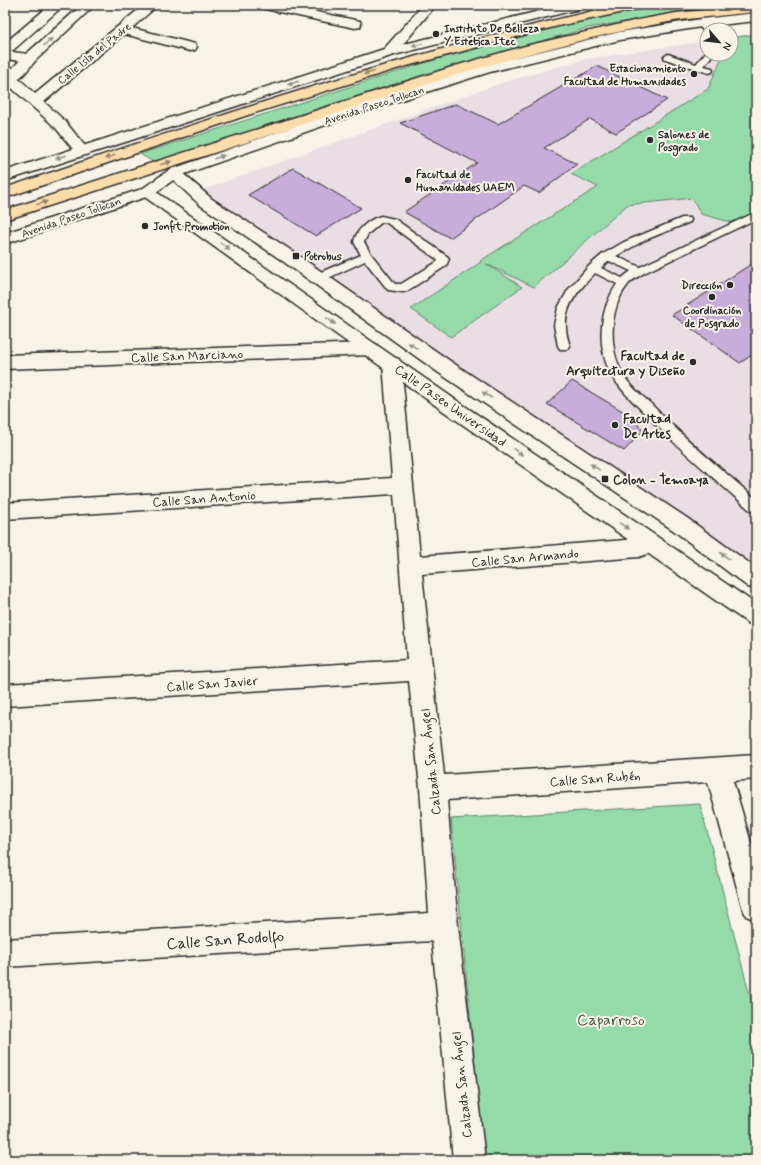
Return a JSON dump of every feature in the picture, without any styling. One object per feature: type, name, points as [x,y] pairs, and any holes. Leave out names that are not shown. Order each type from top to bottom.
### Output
[{"type":"highway","points":[[569,19],[578,5]]},
{"type":"highway","points":[[5,193],[240,113],[458,47],[569,19],[639,5]]},
{"type":"highway","name":"Avenida Paseo Tollocan","points":[[5,215],[460,69],[530,48],[676,17],[756,8]]},
{"type":"highway","points":[[591,36],[620,36]]},
{"type":"highway","points":[[205,111],[240,113]]},
{"type":"street","points":[[5,50],[58,5]]},
{"type":"street","points":[[82,150],[60,124],[36,101],[7,80],[89,5]]},
{"type":"street","name":"Calle Isla del Padre","points":[[36,101],[152,5]]},
{"type":"street","points":[[265,5],[355,24]]},
{"type":"street","points":[[389,52],[430,5]]},
{"type":"street","points":[[5,176],[389,52],[578,5]]},
{"type":"street","name":"Avenida Paseo Tollocan","points":[[730,22],[756,17]]},
{"type":"street","name":"Avenida Paseo Tollocan","points":[[5,239],[147,192],[174,173],[333,118],[477,72],[524,58],[620,36],[699,28]]},
{"type":"street","points":[[123,30],[190,47]]},
{"type":"street","points":[[5,55],[30,58]]},
{"type":"street","name":"Calle Paseo Universidad","points":[[174,173],[206,202],[446,368],[680,524],[756,580]]},
{"type":"street","name":"Calle Paseo Universidad","points":[[147,192],[370,349],[756,616]]},
{"type":"street","points":[[257,270],[272,267],[282,259],[283,254]]},
{"type":"street","points":[[299,298],[306,288],[320,280]]},
{"type":"street","name":"Calle San Marciano","points":[[5,362],[370,349]]},
{"type":"street","name":"Calzada San Ángel","points":[[392,364],[420,670],[433,788],[444,926],[469,1160]]},
{"type":"street","name":"Calle San Antonio","points":[[5,511],[403,485]]},
{"type":"street","name":"Calle San Armando","points":[[411,566],[639,548]]},
{"type":"street","name":"Calle San Javier","points":[[5,695],[420,670]]},
{"type":"street","name":"Calle San Rubén","points":[[433,788],[756,767]]},
{"type":"street","points":[[716,770],[756,906]]},
{"type":"street","name":"Calle San Rodolfo","points":[[5,953],[444,926]]},
{"type":"lane","points":[[668,57],[709,70]]},
{"type":"lane","points":[[698,67],[702,62]]},
{"type":"lane","points":[[756,215],[640,271],[623,283],[613,300],[608,320],[606,340],[612,361],[621,380],[673,436],[756,507]]},
{"type":"lane","points":[[382,219],[391,221],[444,259],[442,264],[399,289],[392,287],[367,256],[359,242],[359,238],[376,221],[382,219]]},
{"type":"lane","points":[[564,346],[560,325],[564,308],[573,291],[592,268],[607,256],[646,234],[686,220]]},
{"type":"lane","points":[[320,280],[367,256]]},
{"type":"lane","points":[[607,256],[640,271]]},
{"type":"lane","points":[[592,268],[623,283]]},
{"type":"shaded area","points":[[756,34],[756,571],[690,519],[324,277],[200,191],[501,83],[585,59],[699,42],[699,62],[739,62],[739,37]]},
{"type":"green space","points":[[661,5],[730,5],[588,28],[418,77],[153,162],[140,154],[440,58],[579,21]]},
{"type":"green space","points":[[756,34],[756,213],[734,223],[701,214],[692,198],[627,205],[534,287],[486,264],[522,287],[451,337],[411,309],[481,262],[480,261],[598,187],[571,174],[708,89],[720,62],[739,62],[739,37]]},
{"type":"green space","name":"Caparroso","points":[[700,804],[756,1019],[756,1160],[484,1160],[451,819]]},
{"type":"building","points":[[597,66],[667,100],[616,133],[590,119],[544,148],[577,164],[539,193],[524,186],[450,238],[404,212],[477,163],[400,123],[456,104],[498,124]]},
{"type":"building","points":[[293,168],[361,208],[316,236],[248,195]]},
{"type":"building","points":[[756,261],[756,352],[740,363],[672,315]]},
{"type":"building","points":[[572,381],[631,416],[643,431],[624,451],[547,404]]},
{"type":"place","name":"Instituto De Belleza Y Estetica Itec","points":[[436,34]]},
{"type":"place","name":"Estacionamiento Facultad de Humanidades","points":[[694,74]]},
{"type":"place","name":"Salones de Posgrado","points":[[650,140]]},
{"type":"place","name":"Facultad de Humanidades UAEM","points":[[408,180]]},
{"type":"place","name":"Jonfit Promotion","points":[[145,226]]},
{"type":"place","name":"Potrobus","points":[[296,256]]},
{"type":"place","name":"Dirección","points":[[730,285]]},
{"type":"place","name":"Coordinación de Posgrado","points":[[712,297]]},
{"type":"place","name":"Facultad de Arquitectura y Diseño","points":[[693,362]]},
{"type":"place","name":"Facultad De Artes","points":[[615,425]]},
{"type":"place","name":"Colon - Temoaya","points":[[605,479]]}]
